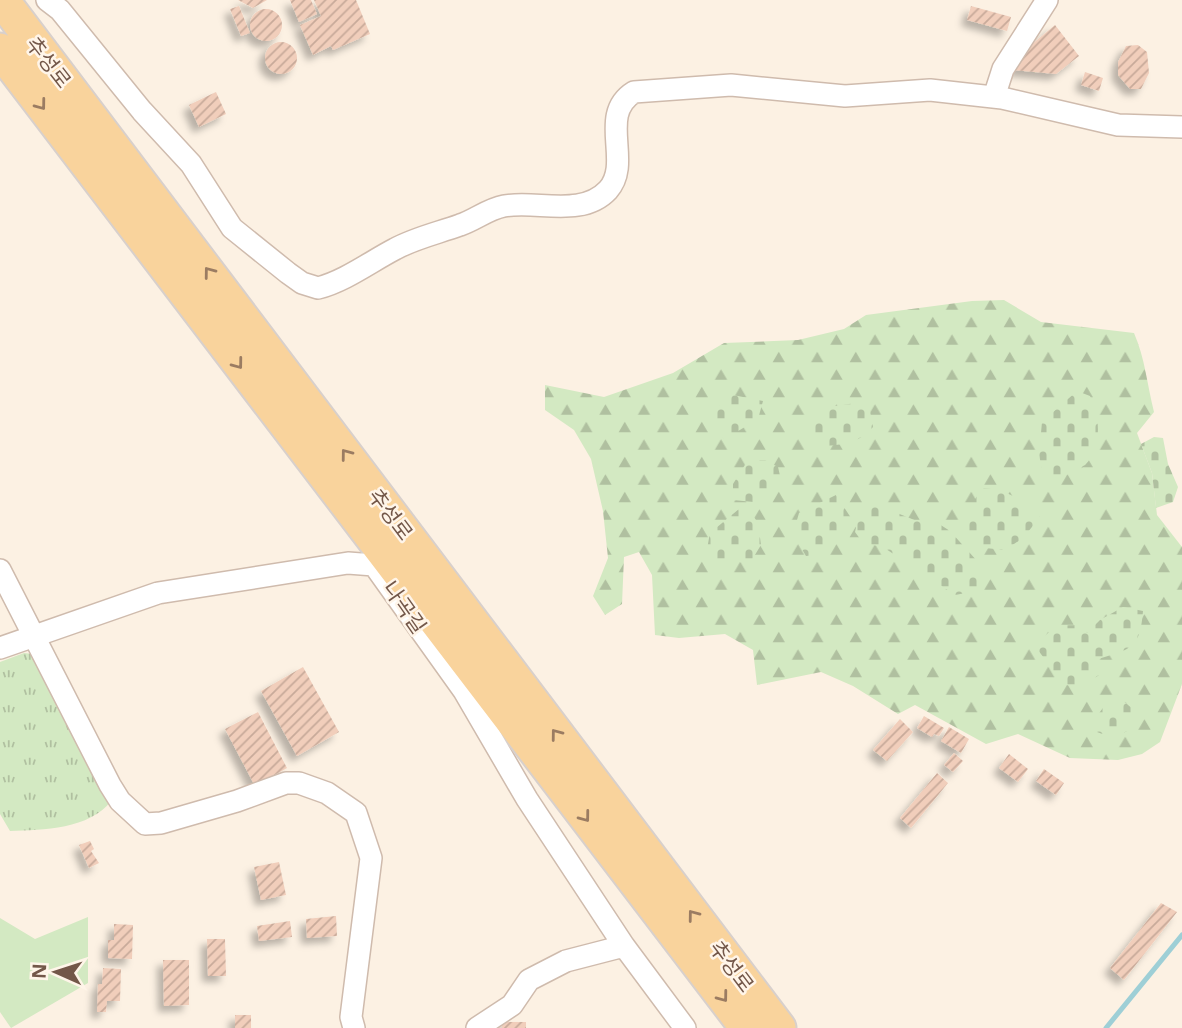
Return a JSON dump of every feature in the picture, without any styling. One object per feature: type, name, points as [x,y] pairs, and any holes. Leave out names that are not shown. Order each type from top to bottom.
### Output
[{"type":"main road","name":"추성로","points":[[2,0],[779,1028]]},
{"type":"main road","points":[[35,0],[33,8],[43,57]]},
{"type":"main road","name":"추성로","points":[[0,50],[747,1028]]},
{"type":"street","points":[[47,0],[60,10],[142,111],[191,164],[232,228],[302,283],[318,288],[410,242],[461,225],[495,209],[517,205],[579,205],[603,195],[610,188],[618,170],[615,133],[620,107],[634,92],[730,85],[845,96],[930,90],[994,97],[1118,125],[1182,127]]},
{"type":"street","points":[[994,97],[1003,69],[1047,0]]},
{"type":"street","name":"나곡길","points":[[0,648],[158,593],[348,563],[374,565],[464,691],[527,799],[624,946],[685,1028]]},
{"type":"street","points":[[0,570],[32,637],[120,801],[145,824],[161,823],[237,801],[286,783],[299,783],[327,793],[356,813],[371,858],[351,1017],[354,1028]]},
{"type":"street","points":[[477,1028],[512,1005],[529,980],[566,961],[624,946]]},
{"type":"green space","points":[[1004,300],[1041,322],[1134,333],[1138,342],[1154,412],[1137,433],[1152,473],[1157,515],[1182,547],[1182,684],[1160,742],[1142,754],[1118,760],[1070,758],[1018,734],[986,744],[915,705],[898,714],[853,686],[821,672],[757,685],[753,650],[725,634],[679,638],[655,635],[652,575],[639,552],[624,557],[622,604],[605,615],[593,596],[608,558],[603,511],[591,459],[574,430],[545,410],[545,385],[604,397],[673,373],[724,343],[798,340],[844,329],[866,315],[972,301]]},
{"type":"green space","points":[[1077,391],[1090,396],[1096,411],[1097,441],[1093,454],[1085,465],[1075,472],[1060,475],[1043,473],[1039,455],[1042,422]]},
{"type":"green space","points":[[728,394],[763,401],[758,419],[725,439],[717,433],[711,416]]},
{"type":"green space","points":[[856,403],[870,411],[873,427],[862,437],[844,444],[823,446],[809,433],[815,415],[828,407]]},
{"type":"green space","points":[[1154,437],[1163,438],[1168,464],[1178,487],[1173,502],[1156,508],[1152,473],[1141,444]]},
{"type":"green space","points":[[748,460],[765,460],[778,467],[781,480],[764,503],[733,500],[733,484]]},
{"type":"green space","points":[[983,488],[1015,497],[1040,517],[1023,538],[1005,550],[975,547],[962,536],[969,510]]},
{"type":"green space","points":[[836,495],[853,521],[834,546],[822,553],[806,556],[793,534],[799,513]]},
{"type":"green space","points":[[877,505],[917,521],[936,522],[950,531],[978,562],[985,580],[976,591],[955,595],[883,547],[863,543],[855,532],[860,510]]},
{"type":"green space","points":[[739,509],[750,511],[758,523],[761,545],[750,563],[717,560],[707,549],[710,533]]},
{"type":"green space","points":[[1123,607],[1143,611],[1136,640],[1126,649],[1098,659],[1102,673],[1083,686],[1064,685],[1035,646],[1051,631],[1062,626],[1084,626],[1087,633],[1100,620]]},
{"type":"green space","points":[[24,653],[33,654],[111,801],[102,810],[79,823],[10,831],[0,814],[0,662]]},
{"type":"green space","points":[[1122,700],[1134,710],[1135,725],[1117,735],[1097,732],[1097,716],[1108,701]]},
{"type":"green space","points":[[88,917],[88,983],[11,1028],[0,1012],[0,918],[35,939]]},
{"type":"building","points":[[238,0],[267,0],[253,8]]},
{"type":"building","points":[[290,0],[311,0],[317,14],[299,22]]},
{"type":"building","points":[[314,0],[356,0],[370,34],[333,50],[331,46],[313,55],[300,25],[321,16]]},
{"type":"building","points":[[239,6],[250,33],[241,36],[230,9]]},
{"type":"building","points":[[971,6],[1011,17],[1007,31],[967,20]]},
{"type":"building","points":[[266,9],[277,14],[282,25],[277,36],[266,41],[255,36],[250,25],[255,14]]},
{"type":"building","points":[[1055,25],[1079,56],[1056,74],[1013,70],[1019,55]]},
{"type":"building","points":[[281,42],[292,47],[297,58],[292,69],[281,74],[270,69],[265,58],[270,47]]},
{"type":"building","points":[[1138,45],[1147,52],[1149,73],[1141,89],[1130,89],[1118,75],[1118,62],[1126,46]]},
{"type":"building","points":[[1085,72],[1103,78],[1099,91],[1081,85]]},
{"type":"building","points":[[216,92],[226,114],[199,127],[189,105]]},
{"type":"building","points":[[303,667],[339,732],[297,756],[261,691]]},
{"type":"building","points":[[258,712],[287,768],[255,786],[225,729]]},
{"type":"building","points":[[924,716],[944,728],[939,736],[934,734],[932,737],[917,728]]},
{"type":"building","points":[[900,719],[913,732],[887,761],[873,750]]},
{"type":"building","points":[[949,727],[969,739],[961,753],[941,741]]},
{"type":"building","points":[[954,753],[963,761],[953,772],[944,765]]},
{"type":"building","points":[[1009,754],[1028,769],[1018,782],[999,768]]},
{"type":"building","points":[[1044,769],[1064,783],[1056,795],[1036,781]]},
{"type":"building","points":[[937,773],[948,783],[911,828],[900,818]]},
{"type":"building","points":[[90,841],[94,849],[91,851],[99,863],[89,868],[79,845]]},
{"type":"building","points":[[279,862],[286,895],[261,900],[254,867]]},
{"type":"building","points":[[1161,903],[1177,912],[1124,980],[1110,968]]},
{"type":"building","points":[[336,916],[337,936],[307,938],[306,919]]},
{"type":"building","points":[[290,921],[292,937],[259,941],[257,926]]},
{"type":"building","points":[[114,924],[133,925],[132,959],[108,958],[108,940],[114,940]]},
{"type":"building","points":[[207,939],[225,939],[226,976],[208,976]]},
{"type":"building","points":[[163,960],[189,960],[189,1005],[164,1006]]},
{"type":"building","points":[[103,968],[121,969],[120,1001],[107,1001],[106,1012],[97,1012],[98,984],[102,984]]},
{"type":"building","points":[[235,1015],[251,1015],[251,1028],[235,1028]]},
{"type":"building","points":[[502,1022],[526,1022],[526,1028],[502,1028]]},
{"type":"waterway","points":[[1106,1028],[1182,935]]}]
